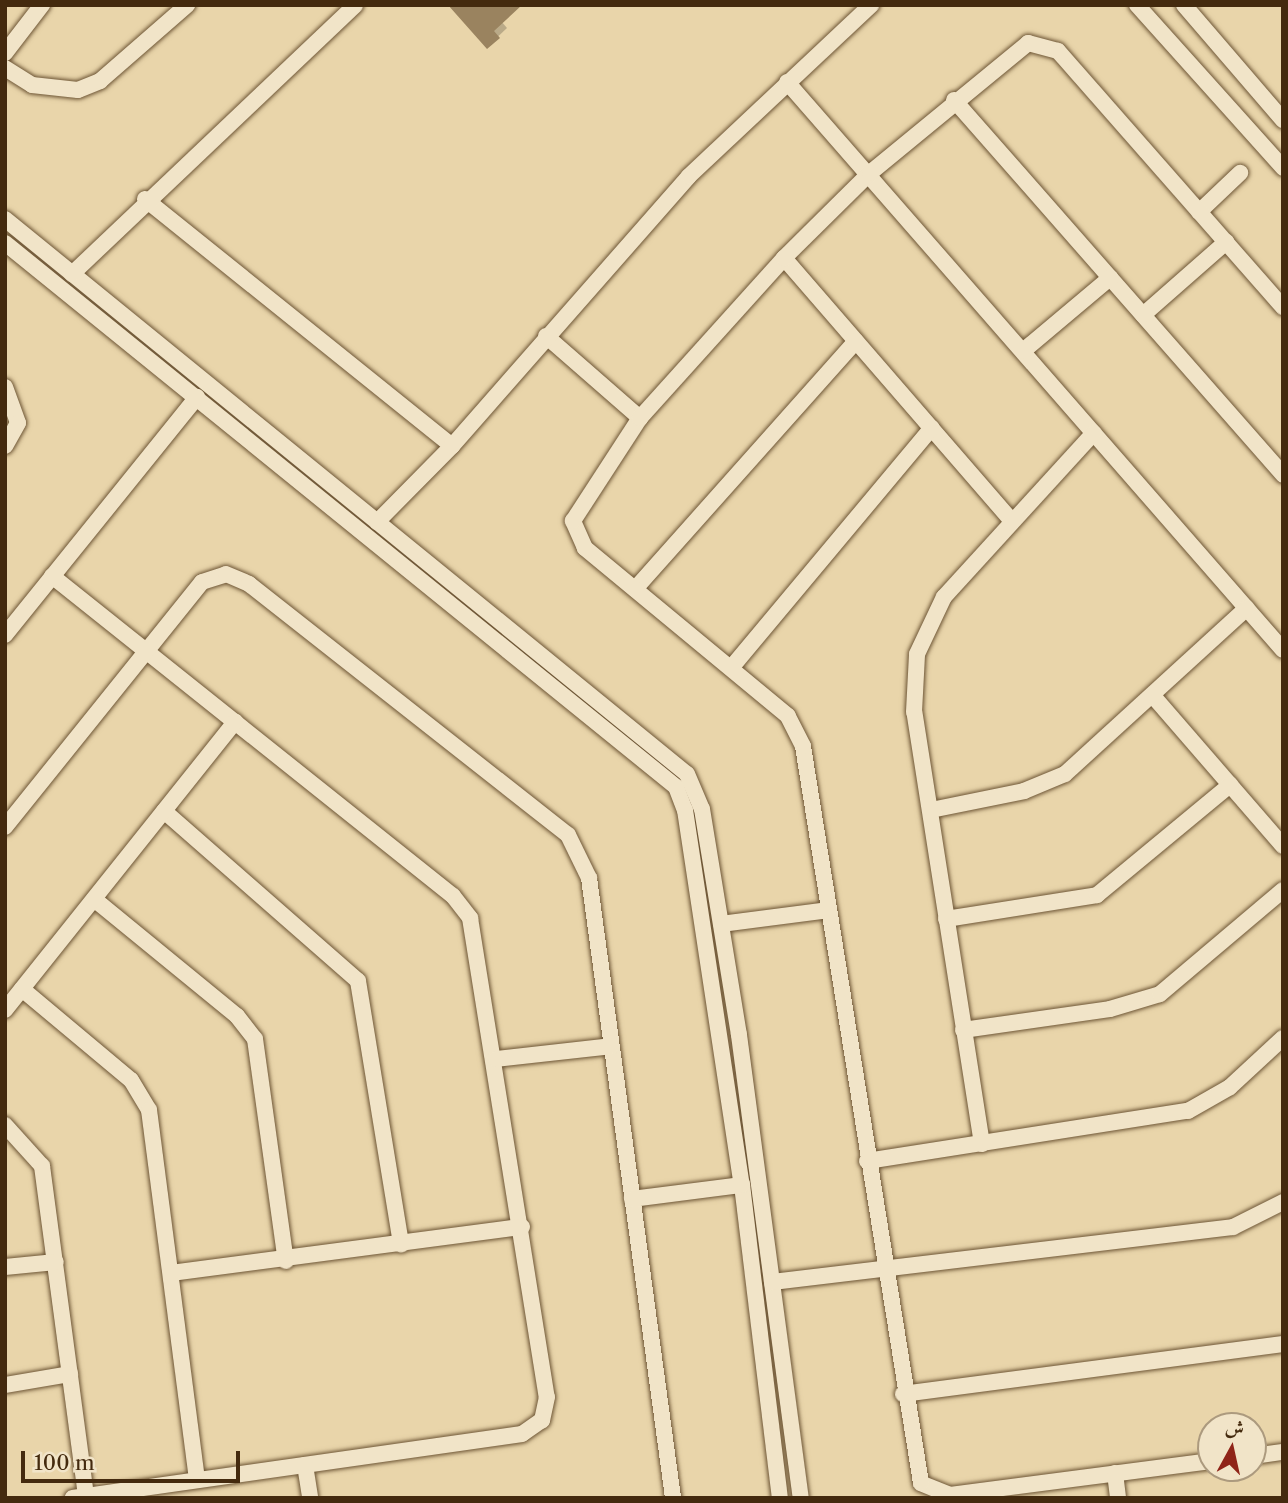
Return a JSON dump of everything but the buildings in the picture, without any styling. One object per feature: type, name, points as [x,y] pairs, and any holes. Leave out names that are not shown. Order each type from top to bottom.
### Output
[{"type":"street","points":[[5,53],[42,5]]},
{"type":"street","points":[[5,68],[32,85],[78,90],[100,81],[187,5]]},
{"type":"street","points":[[72,274],[145,199],[355,5]]},
{"type":"street","points":[[377,522],[452,446],[698,166],[871,5]]},
{"type":"street","points":[[1137,5],[1283,168]]},
{"type":"street","points":[[1184,5],[1281,116]]},
{"type":"street","points":[[1197,1463],[939,1494],[916,1474],[829,911],[797,730],[731,668],[585,548],[573,521],[640,418],[784,258],[870,173],[954,100],[1028,43],[1049,44],[1283,307]]},
{"type":"street","points":[[787,82],[870,173],[1283,650]]},
{"type":"street","points":[[954,100],[1283,475]]},
{"type":"street","points":[[1199,212],[1240,173]]},
{"type":"street","points":[[145,199],[452,446]]},
{"type":"street","points":[[5,219],[687,774],[702,809],[721,924],[801,1498]]},
{"type":"street","points":[[1143,315],[1226,242]]},
{"type":"street","points":[[5,243],[668,776],[685,810],[742,1185],[780,1498]]},
{"type":"street","points":[[784,258],[1011,520]]},
{"type":"street","points":[[1023,351],[1110,278]]},
{"type":"street","points":[[128,341],[139,328]]},
{"type":"street","points":[[546,337],[640,418]]},
{"type":"street","points":[[635,589],[856,341]]},
{"type":"street","points":[[5,387],[17,407],[18,423],[5,446]]},
{"type":"street","points":[[5,635],[197,397]]},
{"type":"street","points":[[731,668],[932,428]]},
{"type":"street","points":[[982,1144],[914,712],[916,654],[944,597],[1011,520],[1094,433]]},
{"type":"street","points":[[5,1125],[42,1166],[70,1374],[80,1497],[522,1434],[542,1420],[547,1396],[479,945],[462,906],[52,576]]},
{"type":"street","points":[[5,827],[202,582],[239,576],[568,835],[587,866],[673,1498]]},
{"type":"street","points":[[931,810],[1024,791],[1065,774],[1154,697],[1247,608]]},
{"type":"street","points":[[1154,697],[1283,846]]},
{"type":"street","points":[[5,1010],[235,722]]},
{"type":"street","points":[[946,919],[1097,895],[1230,785]]},
{"type":"street","points":[[164,811],[358,981],[401,1245]]},
{"type":"street","points":[[963,1030],[1110,1009],[1160,994],[1283,890]]},
{"type":"street","points":[[94,899],[237,1016],[255,1039],[286,1261]]},
{"type":"street","points":[[721,924],[829,911]]},
{"type":"street","points":[[22,989],[145,1099],[171,1273],[197,1480]]},
{"type":"street","points":[[720,1039],[738,1035]]},
{"type":"street","points":[[867,1161],[1188,1111],[1230,1087],[1283,1038]]},
{"type":"street","points":[[496,1059],[611,1046]]},
{"type":"street","points":[[632,1199],[742,1185]]},
{"type":"street","points":[[772,1282],[884,1272],[1233,1227],[1283,1202]]},
{"type":"street","points":[[171,1273],[286,1261],[522,1227]]},
{"type":"street","points":[[5,1267],[56,1262]]},
{"type":"street","points":[[903,1394],[1283,1344]]},
{"type":"street","points":[[5,1385],[70,1374]]},
{"type":"street","points":[[305,1465],[310,1498]]},
{"type":"street","points":[[1115,1473],[1118,1498]]}]
